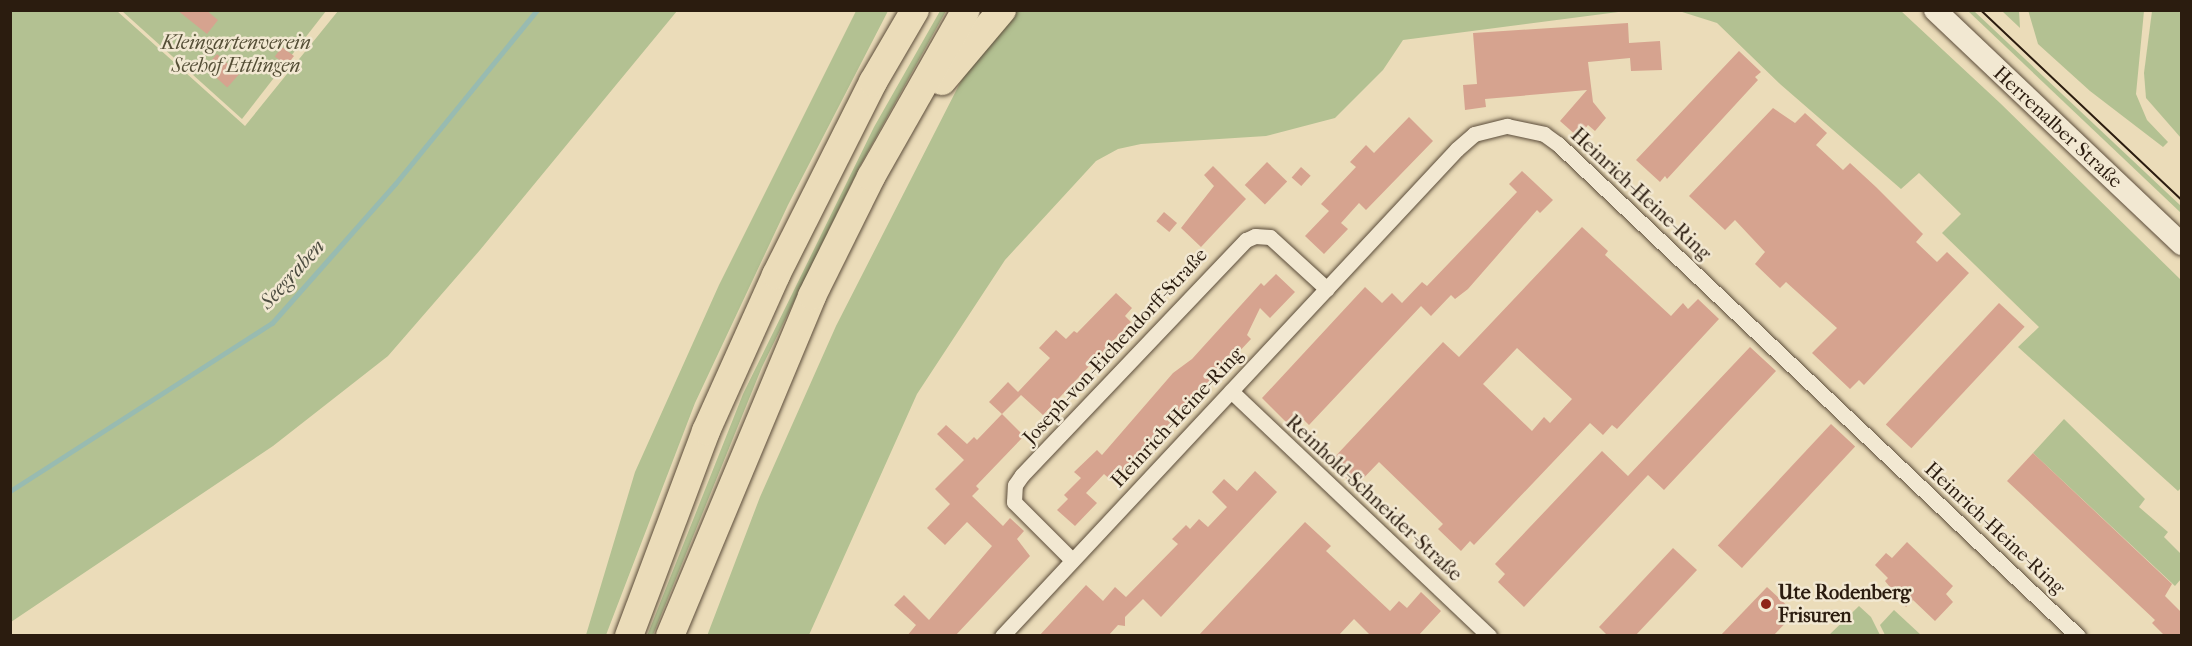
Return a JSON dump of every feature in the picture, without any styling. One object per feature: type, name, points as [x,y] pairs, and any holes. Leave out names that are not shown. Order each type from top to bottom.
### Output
[{"type":"highway","points":[[873,82],[901,10]]},
{"type":"highway","points":[[629,636],[706,431],[776,275],[873,82],[915,10]]},
{"type":"highway","points":[[670,636],[812,296],[894,138],[966,10]]},
{"type":"highway","points":[[894,138],[1002,10]]},
{"type":"main road","name":"Herrenalber Straße","points":[[1935,10],[2181,244]]},
{"type":"street","name":"Heinrich-Heine-Ring","points":[[1002,636],[1474,134],[1507,126],[1544,134],[2078,636]]},
{"type":"street","name":"Joseph-von-Eichendorff-Straße","points":[[1072,560],[1014,501],[1015,485],[1030,466],[1246,240],[1254,236],[1270,237],[1327,289]]},
{"type":"street","name":"Reinhold-Schneider-Straße","points":[[1231,392],[1489,636]]},
{"type":"green space","points":[[11,10],[117,11],[245,126],[338,11],[677,11],[480,250],[388,356],[273,446],[11,622]]},
{"type":"green space","points":[[2028,10],[2144,11],[2136,94],[2147,120],[2168,142],[2163,147],[2090,91],[2038,44]]},
{"type":"green space","name":"Kleingartenverein Seehof Ettlingen","points":[[122,11],[326,11],[242,119]]},
{"type":"green space","points":[[856,11],[888,11],[788,205],[695,403],[606,635],[586,635],[635,472],[719,285]]},
{"type":"green space","points":[[940,11],[946,11],[860,166],[762,367],[653,635],[647,636],[743,394],[874,127]]},
{"type":"green space","points":[[1013,11],[1626,11],[1403,40],[1383,70],[1335,118],[1266,136],[1141,144],[1118,149],[1096,161],[1005,260],[917,394],[809,635],[707,636],[760,497],[836,326],[960,83],[981,48]]},
{"type":"green space","points":[[1679,11],[1901,11],[2000,103],[2181,280],[2182,487],[2178,491],[2018,347],[2039,327],[1942,233],[1961,214],[1919,173],[1901,189],[1780,84],[1717,23]]},
{"type":"green space","points":[[1968,11],[1974,11],[2181,206],[2181,213]]},
{"type":"green space","points":[[2002,11],[2019,11],[2020,28],[2019,27]]},
{"type":"green space","points":[[2152,11],[2179,11],[2181,14],[2181,138],[2146,98],[2144,73]]},
{"type":"green space","points":[[2064,419],[2145,499],[2139,507],[2168,532],[2164,537],[2181,554],[2181,579],[2175,586],[2033,453]]},
{"type":"green space","points":[[1859,606],[1871,617],[1880,635],[1829,635]]},
{"type":"green space","points":[[1894,610],[1921,635],[1885,635],[1880,625]]},
{"type":"building","points":[[177,10],[206,10],[218,20],[207,34]]},
{"type":"building","points":[[1628,23],[1629,43],[1660,41],[1662,70],[1631,71],[1630,58],[1588,62],[1593,102],[1606,118],[1595,131],[1588,125],[1578,137],[1560,121],[1587,90],[1485,99],[1486,107],[1465,110],[1463,85],[1477,84],[1473,33]]},
{"type":"building","points":[[282,47],[294,56],[287,66],[275,57]]},
{"type":"building","points":[[1739,51],[1761,72],[1755,77],[1758,80],[1667,179],[1665,176],[1660,182],[1636,160]]},
{"type":"building","points":[[217,54],[239,74],[227,87],[205,67]]},
{"type":"building","points":[[1773,108],[1795,123],[1805,113],[1827,133],[1816,145],[1843,170],[1850,163],[1876,187],[1923,234],[1916,242],[1937,262],[1947,252],[1969,273],[1864,385],[1859,380],[1850,389],[1812,353],[1837,328],[1786,282],[1780,288],[1755,264],[1765,252],[1735,220],[1725,230],[1689,196]]},
{"type":"building","points":[[1409,117],[1433,141],[1366,210],[1359,203],[1341,223],[1348,229],[1324,254],[1305,236],[1329,211],[1321,204],[1356,167],[1350,162],[1366,145],[1374,153]]},
{"type":"building","points":[[1267,162],[1287,181],[1265,204],[1245,185]]},
{"type":"building","points":[[1213,166],[1246,199],[1201,247],[1181,228],[1214,186],[1204,175]]},
{"type":"building","points":[[1301,167],[1311,176],[1301,186],[1292,177]]},
{"type":"building","points":[[1522,171],[1553,200],[1540,213],[1537,210],[1468,289],[1455,299],[1451,295],[1431,316],[1421,306],[1309,425],[1304,420],[1294,430],[1262,398],[1365,287],[1382,303],[1392,293],[1402,303],[1422,282],[1427,286],[1517,192],[1509,184]]},
{"type":"building","points":[[1164,212],[1177,223],[1169,232],[1156,221]]},
{"type":"building","points":[[1582,227],[1608,251],[1605,255],[1671,316],[1683,303],[1688,309],[1698,299],[1719,319],[1617,429],[1612,425],[1603,435],[1590,423],[1474,545],[1470,541],[1461,551],[1438,529],[1443,524],[1379,462],[1355,487],[1329,463],[1443,342],[1459,357]],"holes":[[[1517,348],[1572,399],[1550,423],[1544,417],[1532,431],[1483,384]]]},
{"type":"building","points":[[1276,274],[1295,292],[1270,318],[1260,308],[1247,335],[1251,339],[1115,484],[1104,474],[1086,493],[1097,503],[1075,526],[1057,510],[1068,499],[1064,495],[1081,478],[1074,472],[1097,450],[1102,455],[1173,373],[1192,359],[1261,283],[1264,286]]},
{"type":"building","points":[[1116,293],[1132,308],[1125,316],[1131,322],[1043,415],[1021,395],[1002,414],[989,402],[1008,382],[1018,392],[1050,358],[1039,348],[1056,330],[1066,339],[1074,331],[1077,333]]},
{"type":"building","points":[[1999,303],[2025,327],[1911,448],[1886,424]]},
{"type":"building","points":[[1750,347],[1776,371],[1664,490],[1648,475],[1524,607],[1498,582],[1505,574],[1495,564],[1602,451],[1628,476]]},
{"type":"building","points":[[1002,414],[1024,436],[976,486],[979,489],[972,496],[1003,526],[1010,518],[1024,531],[1017,539],[1030,556],[955,636],[907,636],[916,625],[894,605],[904,595],[929,620],[992,546],[967,522],[945,545],[927,528],[950,504],[935,489],[964,460],[937,434],[946,425],[967,444],[974,437],[977,440]]},
{"type":"building","points":[[1831,424],[1855,447],[1742,568],[1718,545]]},
{"type":"building","points":[[2033,453],[2172,584],[2165,596],[2181,612],[2181,636],[2165,636],[2152,623],[2155,620],[2007,481]]},
{"type":"building","points":[[1255,471],[1277,492],[1161,617],[1143,599],[1125,617],[1125,626],[1118,625],[1108,636],[1039,636],[1086,585],[1103,601],[1115,587],[1126,597],[1178,544],[1172,539],[1186,525],[1190,529],[1199,519],[1208,527],[1227,507],[1212,492],[1224,479],[1237,491]]},
{"type":"building","points":[[1305,522],[1331,546],[1326,551],[1390,611],[1399,601],[1407,608],[1421,592],[1441,611],[1418,636],[1371,636],[1354,619],[1338,636],[1198,636]]},
{"type":"building","points":[[1907,542],[1953,586],[1946,594],[1953,602],[1935,621],[1913,600],[1906,607],[1885,581],[1888,578],[1875,565],[1886,553],[1892,558]]},
{"type":"building","points":[[1673,548],[1697,570],[1635,636],[1608,636],[1599,627]]},
{"type":"building","points":[[1767,587],[1795,613],[1773,636],[1720,636]]},
{"type":"waterway","name":"Seegraben","points":[[10,491],[272,323],[395,184],[537,10]]},
{"type":"tram line","points":[[1981,10],[2182,200]]},
{"type":"place","name":"Ute Rodenberg Frisuren","points":[[1766,604]]}]
